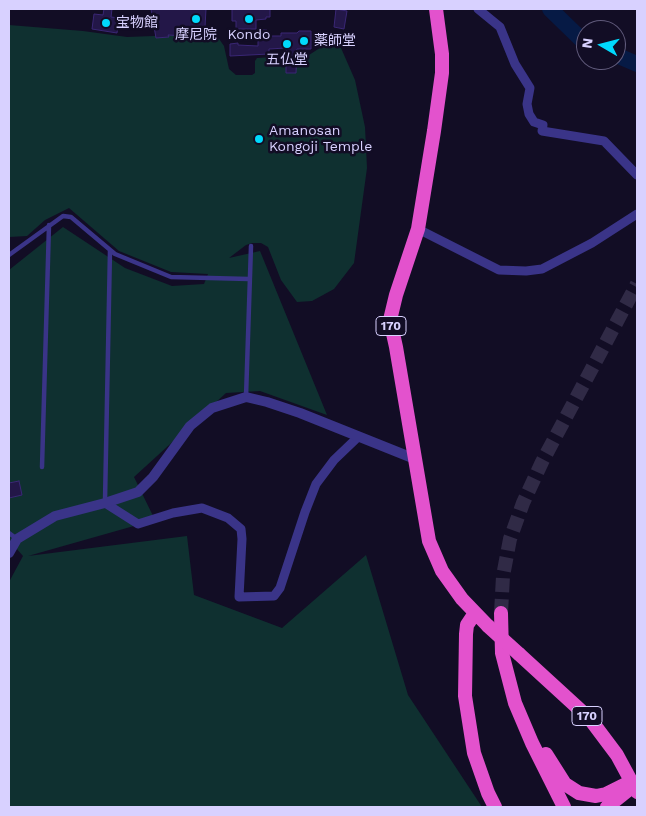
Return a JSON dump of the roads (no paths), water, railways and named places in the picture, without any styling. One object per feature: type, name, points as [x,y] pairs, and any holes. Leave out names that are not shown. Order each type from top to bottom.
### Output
[{"type":"highway","name":"170","points":[[436,9],[442,54],[442,73],[418,229],[396,294],[390,320],[429,541],[442,571],[462,599],[488,626],[590,719],[617,754],[634,787]]},
{"type":"highway","points":[[475,613],[467,625],[465,696],[474,753],[495,807]]},
{"type":"highway","points":[[475,613],[471,669],[471,696],[474,720],[486,767],[494,788],[505,807]]},
{"type":"highway","points":[[500,613],[502,653],[506,672],[522,721],[564,807]]},
{"type":"highway","points":[[522,721],[571,790],[587,796],[596,796],[606,794],[626,784],[634,787]]},
{"type":"highway","points":[[532,743],[535,764],[553,807]]},
{"type":"highway","points":[[607,807],[634,787]]},
{"type":"street","points":[[478,9],[500,27],[516,64],[530,88],[527,104],[529,114],[534,122],[543,125],[542,131],[604,141],[637,175]]},
{"type":"street","points":[[418,229],[499,270],[526,272],[542,269],[592,243],[637,214]]},
{"type":"street","points":[[9,553],[13,536],[55,516],[138,492],[153,477],[190,426],[212,408],[246,397],[275,405],[415,459]]},
{"type":"street","points":[[105,503],[138,524],[173,513],[202,508],[228,518],[240,529],[242,539],[239,597],[274,596],[280,588],[316,484],[334,460],[358,436]]},
{"type":"lane","points":[[9,254],[63,216],[71,217],[115,254],[171,277],[250,279]]},
{"type":"lane","points":[[42,467],[49,225]]},
{"type":"lane","points":[[246,397],[251,246]]},
{"type":"lane","points":[[105,503],[110,250]]},
{"type":"waterway","points":[[550,9],[576,34]]},
{"type":"waterway","points":[[626,59],[637,64]]},
{"type":"tunnel","points":[[501,613],[503,576],[510,539],[523,503],[542,462],[637,284]]},
{"type":"place","name":"摩尼院","points":[[196,19]]},
{"type":"place","name":"Kondo","points":[[249,19]]},
{"type":"place","name":"宝物館","points":[[106,23]]},
{"type":"place","name":"薬師堂","points":[[304,41]]},
{"type":"place","name":"五仏堂","points":[[287,44]]},
{"type":"place","name":"Amanosan Kongoji Temple","points":[[259,139]]}]
